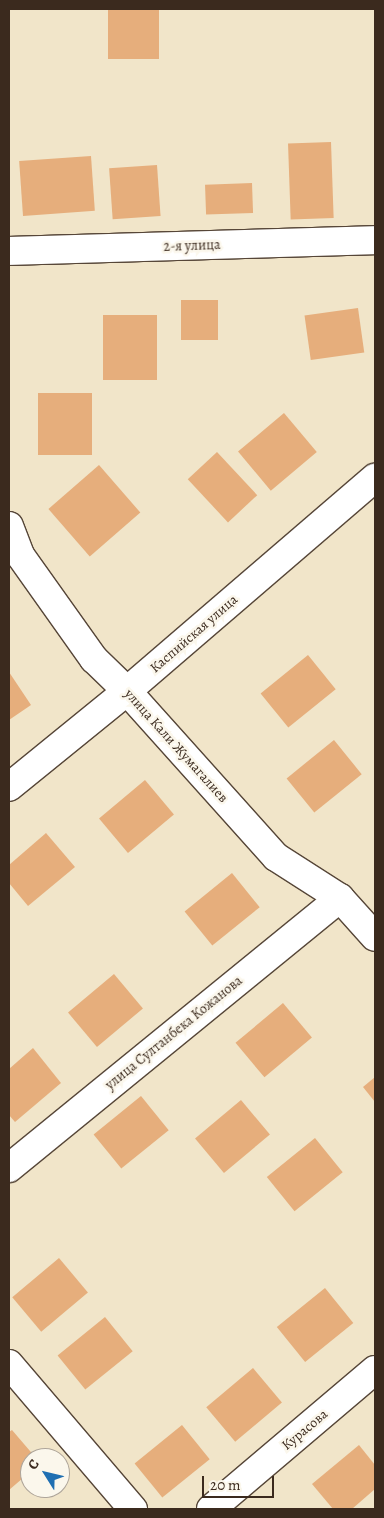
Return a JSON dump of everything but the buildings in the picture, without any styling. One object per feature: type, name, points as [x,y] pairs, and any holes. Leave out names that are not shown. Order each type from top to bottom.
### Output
[{"type":"street","name":"2-я улица","points":[[9,251],[375,240]]},
{"type":"street","name":"Каспийская улица","points":[[9,787],[127,691],[375,478]]},
{"type":"street","name":"улица Кали Жумагалиев","points":[[9,526],[20,554],[94,659],[127,691],[276,857],[340,898],[375,937]]},
{"type":"street","name":"улица Султанбека Кожанова","points":[[9,1168],[340,898]]},
{"type":"street","points":[[9,1364],[133,1509]]},
{"type":"street","name":"Курасова","points":[[211,1509],[375,1370]]}]
